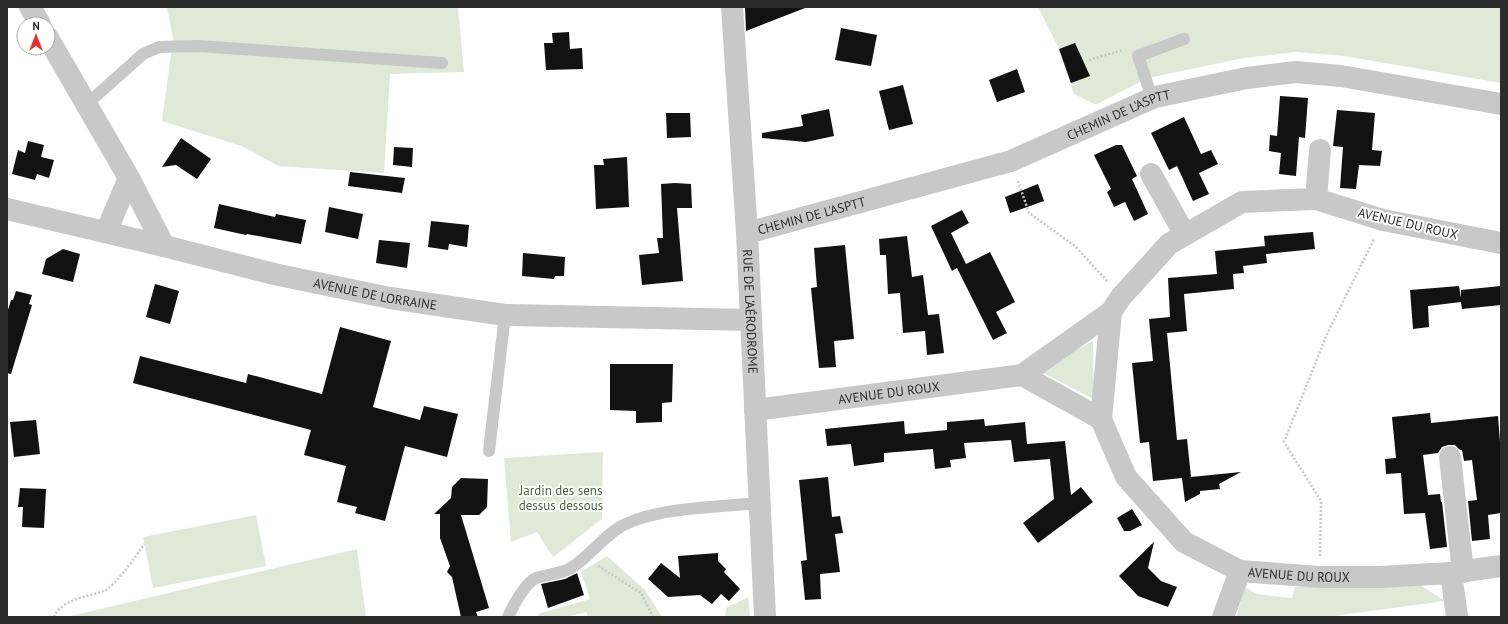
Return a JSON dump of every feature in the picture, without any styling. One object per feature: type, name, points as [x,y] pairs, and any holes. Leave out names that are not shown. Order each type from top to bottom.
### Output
[{"type":"street","points":[[30,7],[35,16]]},
{"type":"street","name":"RUE DE L'AÉRODROME","points":[[732,7],[747,233],[765,617]]},
{"type":"street","points":[[56,52],[130,178],[164,246]]},
{"type":"street","name":"CHEMIN DE L'ASPTT","points":[[747,233],[1012,161],[1152,98],[1247,78],[1296,72],[1341,76],[1501,104]]},
{"type":"street","points":[[1316,199],[1320,150]]},
{"type":"street","points":[[1151,174],[1186,235]]},
{"type":"street","points":[[106,232],[130,178]]},
{"type":"street","name":"AVENUE DU ROUX","points":[[755,410],[1022,375],[1116,305],[1169,244],[1242,202],[1316,199],[1383,220],[1501,243]]},
{"type":"street","name":"AVENUE DE LORRAINE","points":[[7,211],[106,232],[274,274],[390,298],[506,315],[751,320]]},
{"type":"street","name":"AVENUE DU ROUX","points":[[1116,305],[1101,419],[1126,477],[1184,542],[1240,571],[1320,577],[1379,577],[1457,572],[1501,566]]},
{"type":"street","points":[[1022,375],[1101,419]]},
{"type":"street","points":[[1450,457],[1457,572],[1456,617]]},
{"type":"street","points":[[1223,617],[1240,571]]},
{"type":"lane","points":[[1152,98],[1138,56],[1184,39]]},
{"type":"lane","points":[[87,104],[143,54],[159,47],[198,46],[442,63]]},
{"type":"lane","points":[[489,451],[506,315]]},
{"type":"lane","points":[[508,617],[521,593],[535,579],[569,569],[586,557],[618,528],[644,517],[673,511],[760,503]]},
{"type":"path","points":[[1089,60],[1128,48]]},
{"type":"path","points":[[1012,161],[1029,213],[1075,246],[1116,305]]},
{"type":"path","points":[[1320,577],[1321,501],[1284,442],[1327,334],[1383,220]]},
{"type":"path","points":[[54,617],[56,610],[66,604],[106,590],[133,561],[144,544]]},
{"type":"path","points":[[586,557],[641,593],[653,617]]},
{"type":"green space","points":[[167,7],[458,7],[464,72],[390,74],[384,173],[278,166],[244,147],[162,121],[173,39]]},
{"type":"green space","points":[[1038,7],[1501,7],[1501,83],[1344,56],[1296,52],[1244,58],[1148,78],[1097,104],[1094,104],[1074,94],[1058,47]]},
{"type":"green space","points":[[1093,341],[1094,399],[1037,370]]},
{"type":"green space","name":"Jardin des sens dessus dessous","points":[[603,452],[602,519],[553,557],[537,532],[511,542],[504,458]]},
{"type":"green space","points":[[256,515],[266,566],[153,588],[143,537]]},
{"type":"green space","points":[[357,549],[366,617],[66,617]]},
{"type":"green space","points":[[607,556],[645,590],[662,617],[588,617],[586,612],[566,617],[539,617],[538,614],[590,599],[581,572]]},
{"type":"green space","points":[[1420,585],[1445,601],[1326,617],[1236,617],[1245,587],[1257,594],[1292,598],[1295,587]]},
{"type":"green space","points":[[748,597],[750,617],[725,617],[726,608]]},
{"type":"building","points":[[745,7],[805,7],[805,8],[746,31]]},
{"type":"building","points":[[841,28],[877,35],[871,66],[835,60]]},
{"type":"building","points":[[569,32],[570,49],[582,48],[583,69],[546,70],[544,43],[553,43],[552,33]]},
{"type":"building","points":[[1075,43],[1090,76],[1071,83],[1059,49]]},
{"type":"building","points":[[1017,69],[1025,92],[997,102],[989,80]]},
{"type":"building","points":[[903,85],[913,124],[889,130],[879,91]]},
{"type":"building","points":[[1280,96],[1308,98],[1305,138],[1299,137],[1296,176],[1279,174],[1281,153],[1269,151],[1270,135],[1277,136]]},
{"type":"building","points":[[829,109],[834,136],[806,142],[762,138],[762,133],[803,126],[801,115]]},
{"type":"building","points":[[1337,110],[1375,113],[1372,150],[1382,151],[1380,166],[1359,165],[1356,189],[1340,188],[1343,147],[1333,146]]},
{"type":"building","points":[[666,113],[690,113],[691,137],[667,138]]},
{"type":"building","points":[[1184,117],[1201,154],[1211,150],[1218,164],[1199,173],[1209,194],[1193,201],[1177,166],[1169,170],[1151,133]]},
{"type":"building","points":[[181,138],[211,159],[197,179],[176,165],[162,167]]},
{"type":"building","points":[[28,141],[44,145],[41,157],[54,160],[49,178],[37,174],[35,180],[12,174],[18,150],[25,153]]},
{"type":"building","points":[[1116,145],[1122,145],[1137,176],[1132,179],[1148,214],[1134,221],[1125,202],[1114,207],[1107,192],[1111,189],[1094,155]]},
{"type":"building","points":[[394,147],[413,148],[412,167],[393,165]]},
{"type":"building","points":[[627,157],[629,207],[596,209],[594,165],[604,165],[603,159]]},
{"type":"building","points":[[350,172],[405,178],[402,193],[348,186]]},
{"type":"building","points":[[661,184],[691,184],[692,208],[677,208],[683,281],[642,285],[639,255],[659,253],[657,238],[663,238]]},
{"type":"building","points":[[1038,184],[1044,201],[1010,213],[1005,197]]},
{"type":"building","points":[[219,204],[275,217],[276,214],[306,220],[301,244],[214,228]]},
{"type":"building","points":[[329,207],[363,214],[358,239],[325,232]]},
{"type":"building","points":[[962,210],[969,223],[951,233],[966,264],[990,252],[1015,302],[996,312],[1007,333],[993,340],[957,268],[952,271],[931,226]]},
{"type":"building","points":[[431,221],[469,225],[467,247],[449,244],[448,250],[428,247]]},
{"type":"building","points":[[1313,232],[1315,249],[1266,254],[1267,263],[1243,266],[1244,273],[1233,274],[1234,289],[1184,294],[1187,331],[1167,333],[1177,440],[1187,439],[1191,477],[1241,472],[1219,484],[1220,489],[1200,491],[1200,494],[1185,502],[1182,478],[1153,481],[1149,442],[1140,443],[1132,363],[1153,361],[1149,319],[1170,317],[1168,278],[1217,274],[1215,251],[1265,246],[1264,236]]},
{"type":"building","points":[[907,236],[912,277],[923,275],[928,315],[939,314],[944,353],[927,355],[925,331],[903,333],[900,293],[888,294],[886,255],[880,255],[879,239]]},
{"type":"building","points":[[379,240],[410,243],[407,268],[376,263]]},
{"type":"building","points":[[845,245],[854,339],[834,341],[836,367],[819,368],[811,288],[817,287],[814,248]]},
{"type":"building","points":[[63,249],[80,254],[73,282],[42,274],[46,259]]},
{"type":"building","points":[[523,253],[565,257],[564,276],[555,276],[554,279],[522,276]]},
{"type":"building","points":[[155,284],[179,291],[170,324],[146,317]]},
{"type":"building","points":[[1459,286],[1461,298],[1461,290],[1501,286],[1501,305],[1462,309],[1461,302],[1428,306],[1429,327],[1413,329],[1410,290]]},
{"type":"building","points":[[16,291],[32,295],[29,304],[32,305],[11,374],[7,373],[7,313],[11,300],[13,300]]},
{"type":"building","points":[[340,327],[391,341],[373,407],[420,420],[424,406],[458,414],[447,457],[405,446],[385,521],[355,513],[357,507],[337,502],[346,466],[304,455],[311,430],[133,383],[140,356],[246,383],[248,374],[322,394]]},
{"type":"building","points":[[610,364],[673,364],[672,402],[662,403],[662,422],[636,423],[636,411],[610,410]]},
{"type":"building","points":[[1430,413],[1431,423],[1498,416],[1501,455],[1501,513],[1488,515],[1490,539],[1472,541],[1468,501],[1477,500],[1472,460],[1464,461],[1462,450],[1455,445],[1442,447],[1438,453],[1423,455],[1428,495],[1440,494],[1447,547],[1430,549],[1425,513],[1404,514],[1401,473],[1386,474],[1385,459],[1396,458],[1392,417]]},
{"type":"building","points":[[984,419],[985,426],[1025,422],[1027,444],[1065,441],[1071,495],[1081,487],[1093,502],[1038,543],[1023,523],[1054,499],[1050,459],[1014,462],[1011,440],[964,443],[966,458],[950,460],[951,467],[935,469],[933,449],[884,453],[884,462],[854,466],[851,444],[827,446],[825,429],[904,421],[905,434],[947,430],[947,422]]},
{"type":"building","points":[[36,420],[40,454],[14,457],[10,422]]},
{"type":"building","points":[[828,477],[832,517],[840,516],[843,533],[835,534],[840,572],[820,574],[821,599],[805,600],[801,561],[807,560],[799,480]]},
{"type":"building","points":[[461,478],[488,479],[487,507],[479,515],[461,515],[489,608],[476,612],[478,617],[461,617],[452,577],[447,572],[450,566],[440,538],[440,514],[434,514],[451,498],[452,487]]},
{"type":"building","points":[[20,488],[46,489],[44,528],[22,527],[23,507],[18,507]]},
{"type":"building","points":[[1132,509],[1142,525],[1130,531],[1124,531],[1117,518]]},
{"type":"building","points":[[1154,542],[1148,568],[1161,581],[1177,587],[1168,607],[1138,596],[1119,576]]},
{"type":"building","points":[[718,553],[718,561],[726,569],[724,572],[740,589],[729,601],[721,594],[712,604],[700,595],[668,597],[648,579],[661,563],[680,578],[678,556]]},
{"type":"building","points":[[577,573],[584,595],[548,608],[541,584],[565,579]]}]
